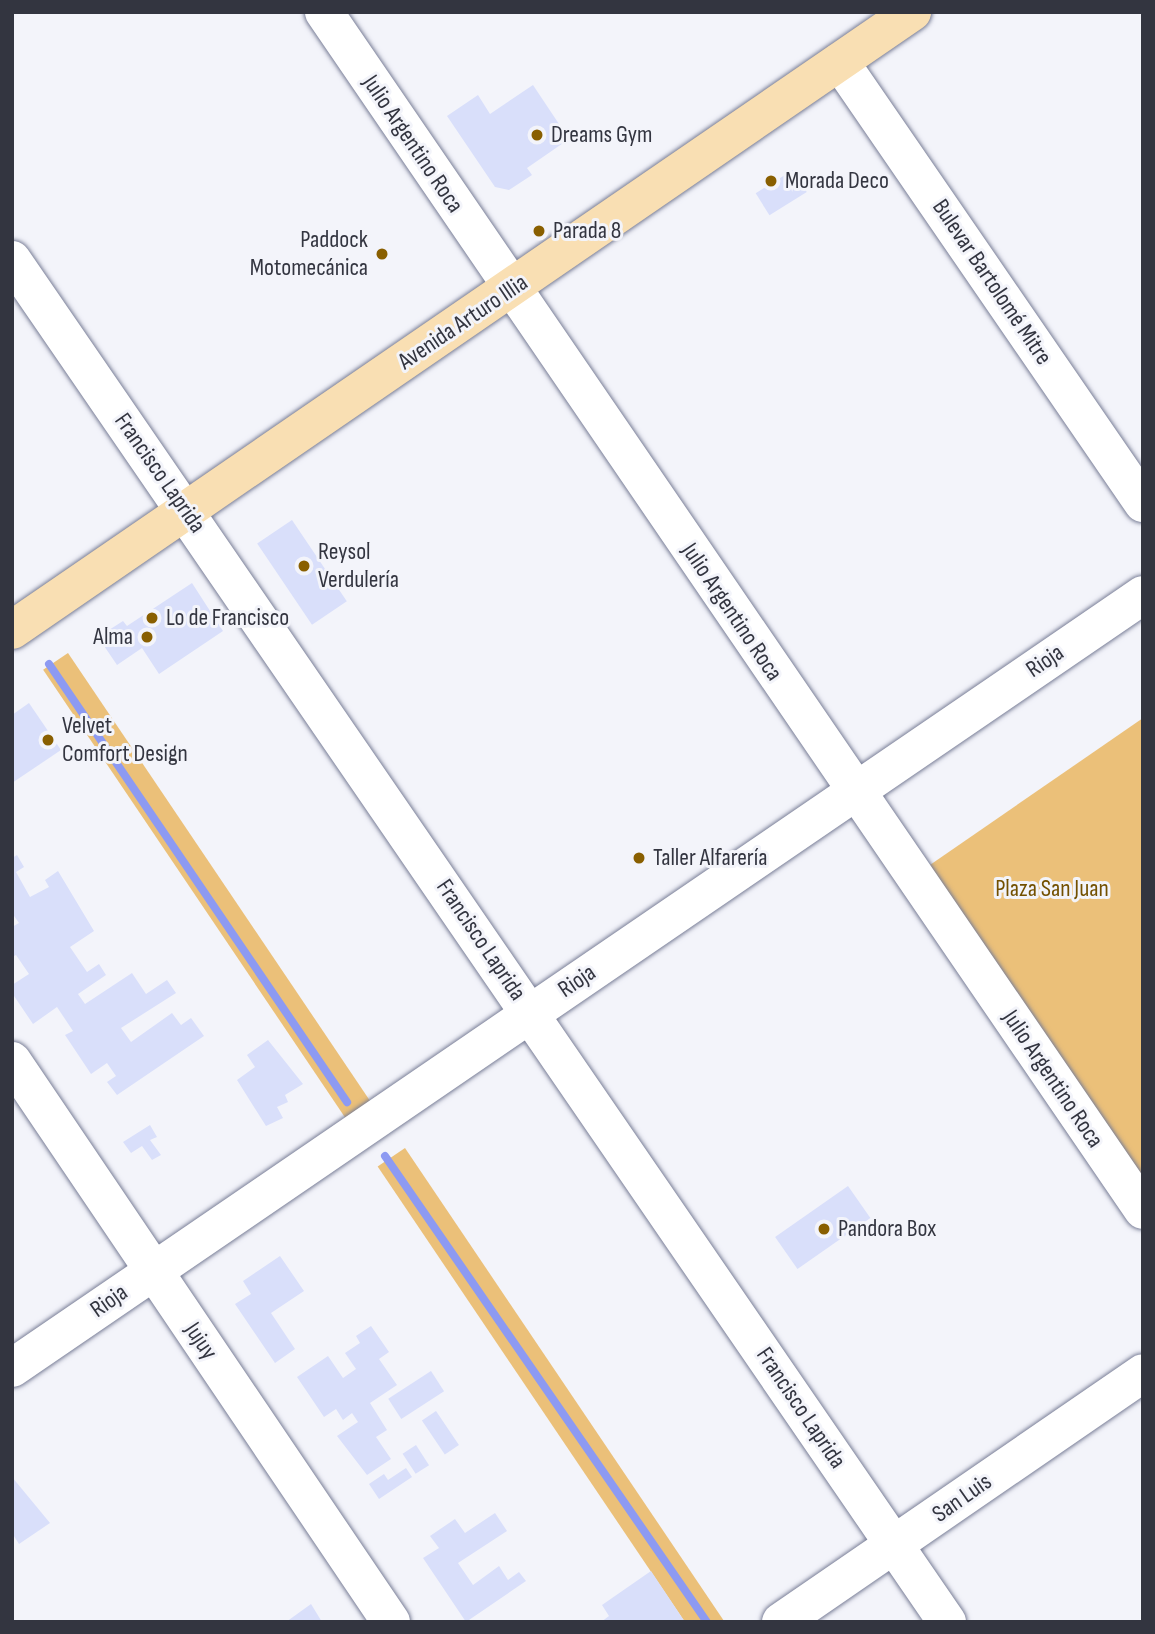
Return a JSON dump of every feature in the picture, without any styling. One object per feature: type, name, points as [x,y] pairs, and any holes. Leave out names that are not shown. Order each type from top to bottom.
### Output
[{"type":"main road","name":"Avenida Arturo Illia","points":[[12,630],[912,12]]},
{"type":"street","name":"Julio Argentino Roca","points":[[324,12],[510,289],[1143,1210]]},
{"type":"street","name":"Bulevar Bartolomé Mitre","points":[[840,62],[1143,503]]},
{"type":"street","name":"Francisco Laprida","points":[[12,260],[187,511],[947,1622]]},
{"type":"street","name":"Rioja","points":[[12,1368],[1143,594]]},
{"type":"street","name":"Jujuy","points":[[12,1061],[391,1622]]},
{"type":"street","name":"San Luis","points":[[781,1622],[1143,1373]]},
{"type":"green space","points":[[68,653],[373,1106],[348,1122],[43,670]]},
{"type":"green space","name":"Plaza San Juan","points":[[1143,718],[1143,1177],[927,867]]},
{"type":"green space","points":[[405,1148],[725,1622],[685,1622],[378,1166]]},
{"type":"building","points":[[533,85],[569,139],[527,168],[532,175],[509,190],[495,187],[447,116],[478,95],[490,114]]},
{"type":"building","points":[[793,170],[807,192],[769,215],[756,193]]},
{"type":"building","points":[[292,520],[347,601],[312,625],[257,543]]},
{"type":"building","points":[[192,583],[223,631],[159,674],[142,648],[117,665],[98,637],[123,621],[127,626]]},
{"type":"building","points":[[29,703],[61,750],[12,783],[12,715]]},
{"type":"building","points":[[17,855],[24,867],[16,872],[30,897],[49,887],[45,880],[58,871],[94,931],[70,947],[87,972],[99,964],[106,975],[78,994],[85,1004],[132,973],[146,994],[167,980],[176,993],[121,1028],[131,1042],[172,1013],[181,1025],[191,1018],[204,1036],[117,1095],[107,1082],[116,1076],[107,1063],[91,1074],[65,1035],[73,1031],[57,1007],[33,1024],[12,993],[12,985],[29,974],[16,955],[12,957],[12,927],[19,923],[12,913],[12,858]]},
{"type":"building","points":[[268,1040],[303,1084],[285,1095],[288,1102],[277,1107],[283,1118],[266,1126],[237,1080],[255,1067],[247,1055]]},
{"type":"building","points":[[150,1125],[157,1137],[150,1140],[161,1155],[152,1160],[142,1146],[131,1153],[123,1142]]},
{"type":"building","points":[[848,1186],[870,1218],[797,1269],[775,1237]]},
{"type":"building","points":[[280,1256],[304,1291],[271,1313],[295,1349],[275,1363],[235,1304],[251,1294],[243,1281]]},
{"type":"building","points":[[371,1326],[389,1352],[379,1359],[397,1385],[370,1403],[387,1430],[376,1437],[391,1459],[367,1475],[337,1436],[358,1422],[352,1413],[343,1420],[336,1409],[324,1417],[297,1377],[328,1356],[343,1378],[356,1369],[345,1353],[360,1343],[356,1336]]},
{"type":"building","points":[[431,1371],[444,1391],[401,1419],[388,1399]]},
{"type":"building","points":[[436,1411],[459,1445],[445,1454],[422,1421]]},
{"type":"building","points":[[416,1445],[429,1465],[416,1474],[403,1454]]},
{"type":"building","points":[[406,1468],[412,1477],[379,1499],[369,1484],[384,1474],[388,1480]]},
{"type":"building","points":[[12,1477],[50,1523],[19,1544],[12,1533]]},
{"type":"building","points":[[495,1513],[507,1531],[458,1563],[473,1585],[499,1566],[508,1580],[519,1572],[526,1581],[466,1622],[423,1558],[439,1548],[430,1536],[455,1519],[465,1533]]},
{"type":"building","points":[[651,1571],[685,1622],[601,1622],[609,1616],[602,1605]]},
{"type":"building","points":[[311,1604],[322,1622],[286,1622]]},
{"type":"waterway","points":[[49,664],[347,1102]]},
{"type":"waterway","points":[[385,1156],[707,1622]]},
{"type":"place","name":"Dreams Gym","points":[[537,135]]},
{"type":"place","name":"Morada Deco","points":[[771,181]]},
{"type":"place","name":"Parada 8","points":[[539,231]]},
{"type":"place","name":"Paddock Motomecánica","points":[[382,254]]},
{"type":"place","name":"Reysol Verdulería","points":[[304,566]]},
{"type":"place","name":"Lo de Francisco","points":[[152,618]]},
{"type":"place","name":"Alma","points":[[147,637]]},
{"type":"place","name":"Velvet Comfort Design","points":[[48,740]]},
{"type":"place","name":"Taller Alfarería","points":[[639,858]]},
{"type":"place","name":"Pandora Box","points":[[824,1229]]}]
